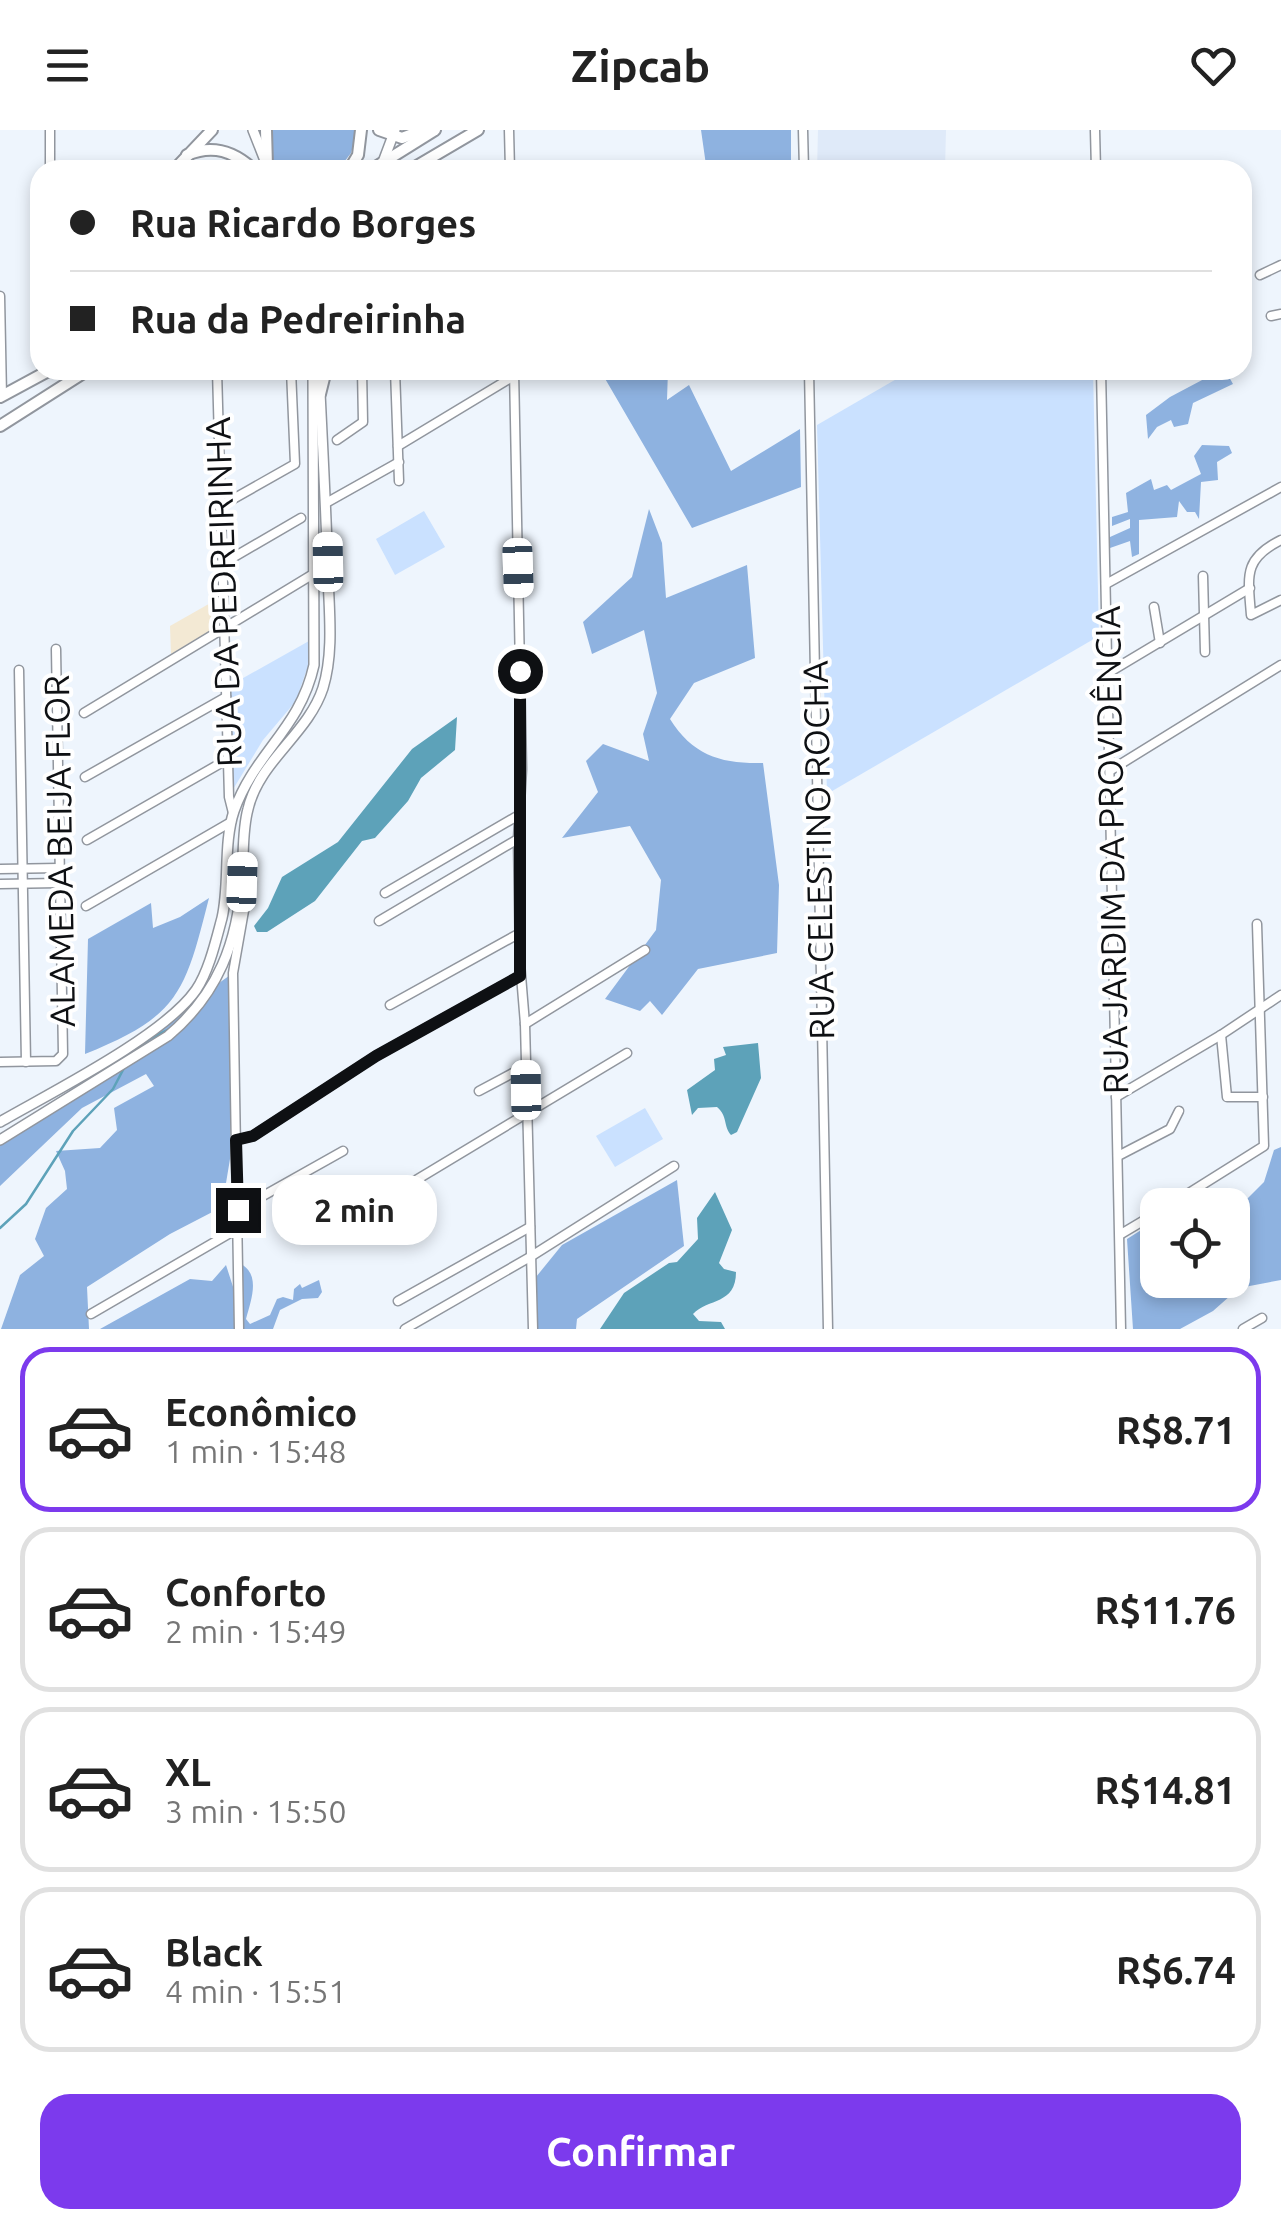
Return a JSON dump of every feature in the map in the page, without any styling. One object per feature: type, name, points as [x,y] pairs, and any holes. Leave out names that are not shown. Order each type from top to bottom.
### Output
[{"type":"highway","points":[[183,160],[212,130]]},
{"type":"highway","points":[[266,130],[266,160]]},
{"type":"highway","points":[[355,160],[361,130]]},
{"type":"highway","points":[[379,130],[408,137],[421,130]]},
{"type":"highway","points":[[387,160],[435,130]]},
{"type":"highway","points":[[427,160],[478,130]]},
{"type":"highway","points":[[437,160],[456,148],[460,140]]},
{"type":"highway","points":[[187,155],[199,150],[220,150],[242,160]]},
{"type":"highway","points":[[1,396],[31,380]]},
{"type":"highway","points":[[0,426],[72,380]]},
{"type":"highway","points":[[319,380],[320,394]]},
{"type":"main road","points":[[251,130],[263,160]]},
{"type":"main road","points":[[385,160],[395,134]]},
{"type":"main road","points":[[0,1122],[139,1038],[181,1007],[199,985],[222,916],[232,818],[256,764],[290,723],[309,688],[314,665],[319,380]]},
{"type":"main road","points":[[0,1140],[146,1050],[190,1017],[210,992],[233,936],[242,882],[244,831],[252,796],[270,765],[302,730],[317,704],[327,670],[326,503],[320,394]]},
{"type":"street","points":[[50,130],[50,160]]},
{"type":"street","points":[[509,130],[510,160]]},
{"type":"street","points":[[803,130],[804,160]]},
{"type":"street","points":[[1094,130],[1096,160]]},
{"type":"street","points":[[1260,275],[1281,265]]},
{"type":"street","points":[[0,296],[1,396]]},
{"type":"street","name":"RUA DA PEDREIRINHA","points":[[217,380],[232,818]]},
{"type":"street","points":[[219,507],[295,464],[291,380]]},
{"type":"street","points":[[337,440],[363,422],[362,380]]},
{"type":"street","points":[[395,380],[399,482]]},
{"type":"street","points":[[398,446],[503,380]]},
{"type":"street","points":[[514,380],[522,768],[518,839],[520,976],[525,1024],[533,1329]]},
{"type":"street","name":"RUA CELESTINO ROCHA","points":[[809,380],[828,1329]]},
{"type":"street","name":"RUA JARDIM DA PROVIDÊNCIA","points":[[1101,380],[1121,1329]]},
{"type":"street","points":[[326,503],[398,462]]},
{"type":"street","points":[[1106,584],[1281,486]]},
{"type":"street","points":[[222,564],[301,518]]},
{"type":"street","points":[[1281,540],[1252,560],[1251,616],[1281,600]]},
{"type":"street","points":[[84,714],[316,573]]},
{"type":"street","points":[[1204,576],[1205,652]]},
{"type":"street","points":[[1108,673],[1250,588]]},
{"type":"street","points":[[1154,607],[1160,643]]},
{"type":"street","name":"ALAMEDA BEIJA FLOR","points":[[26,1062],[56,1061],[63,1054],[56,649]]},
{"type":"street","points":[[1111,770],[1281,665]]},
{"type":"street","points":[[0,1062],[26,1062],[19,670]]},
{"type":"street","points":[[85,777],[226,697]]},
{"type":"street","points":[[87,840],[228,760]]},
{"type":"street","points":[[385,893],[519,815]]},
{"type":"street","points":[[86,906],[232,818]]},
{"type":"street","points":[[379,921],[518,839]]},
{"type":"street","points":[[0,869],[59,868]]},
{"type":"street","points":[[239,1329],[233,973],[245,904],[242,882]]},
{"type":"street","points":[[0,884],[59,883]]},
{"type":"street","points":[[1198,1188],[1260,1151],[1264,1142],[1257,924]]},
{"type":"street","points":[[390,1006],[520,933]]},
{"type":"street","points":[[525,1024],[645,950]]},
{"type":"street","points":[[236,1140],[253,1136],[376,1056],[520,976]]},
{"type":"street","points":[[1116,1097],[1281,995]]},
{"type":"street","points":[[1221,1035],[1226,1095],[1230,1100],[1263,1096]]},
{"type":"street","points":[[383,1200],[627,1053]]},
{"type":"street","points":[[479,1092],[526,1066]]},
{"type":"street","points":[[1118,1156],[1170,1129],[1179,1111]]},
{"type":"street","points":[[238,1210],[343,1151]]},
{"type":"street","points":[[406,1329],[674,1166]]},
{"type":"street","points":[[1121,1234],[1140,1223]]},
{"type":"street","points":[[398,1301],[530,1227]]},
{"type":"street","points":[[91,1314],[237,1229]]},
{"type":"street","points":[[1243,1329],[1262,1318]]},
{"type":"shaded area","points":[[270,130],[357,133],[346,160],[272,160]]},
{"type":"shaded area","points":[[701,130],[791,130],[791,160],[705,160]]},
{"type":"shaded area","points":[[818,130],[946,130],[945,160],[817,160]]},
{"type":"shaded area","points":[[606,380],[668,380],[667,400],[689,385],[731,471],[800,429],[801,487],[692,528]]},
{"type":"shaded area","points":[[895,380],[1093,380],[1099,636],[827,794],[817,425]]},
{"type":"shaded area","points":[[1202,380],[1231,380],[1233,384],[1193,403],[1188,424],[1174,427],[1171,420],[1157,427],[1148,439],[1146,415]]},
{"type":"shaded area","points":[[1202,445],[1229,446],[1232,453],[1217,462],[1218,480],[1201,482],[1199,519],[1179,501],[1177,517],[1139,520],[1139,554],[1132,557],[1130,541],[1110,548],[1110,537],[1130,528],[1130,519],[1112,526],[1112,517],[1128,512],[1126,493],[1151,479],[1154,490],[1167,485],[1171,490],[1201,474],[1194,456]]},
{"type":"shaded area","points":[[649,509],[662,543],[666,598],[747,565],[755,658],[694,683],[670,719],[688,742],[710,755],[734,762],[763,763],[779,885],[777,953],[698,969],[662,1015],[650,1001],[640,1011],[605,999],[656,930],[661,880],[630,826],[562,838],[598,792],[586,761],[603,744],[649,761],[643,734],[657,693],[644,630],[592,654],[583,622],[632,577]]},
{"type":"shaded area","points":[[424,511],[445,547],[395,575],[376,539]]},
{"type":"shaded area","points":[[214,601],[215,628],[171,654],[170,626]]},
{"type":"shaded area","points":[[309,641],[308,666],[296,701],[263,740],[232,791],[229,686]]},
{"type":"shaded area","points":[[457,717],[455,750],[421,778],[408,801],[375,838],[362,841],[315,901],[267,932],[257,932],[254,926],[268,908],[282,877],[338,842],[412,749]]},
{"type":"shaded area","points":[[209,898],[193,957],[174,997],[141,1027],[85,1054],[88,939],[151,903],[153,928],[180,917]]},
{"type":"shaded area","points":[[233,973],[230,1159],[222,1207],[170,1234],[87,1287],[89,1329],[1,1329],[20,1275],[44,1256],[35,1239],[46,1208],[67,1189],[65,1171],[56,1151],[100,1148],[117,1130],[114,1108],[154,1086],[146,1074],[82,1108],[0,1186],[0,1140]]},
{"type":"shaded area","points":[[758,1043],[761,1078],[737,1132],[731,1135],[717,1107],[698,1108],[692,1115],[687,1090],[715,1070],[714,1059],[726,1055],[723,1047]]},
{"type":"shaded area","points":[[645,1108],[663,1139],[615,1167],[596,1136]]},
{"type":"shaded area","points":[[1281,1147],[1281,1280],[1250,1286],[1250,1196],[1264,1182],[1274,1150]]},
{"type":"shaded area","points":[[677,1180],[684,1246],[577,1319],[576,1329],[534,1329],[536,1277],[562,1245]]},
{"type":"shaded area","points":[[715,1192],[732,1230],[719,1263],[736,1272],[735,1283],[726,1296],[693,1314],[699,1321],[721,1322],[725,1329],[600,1329],[624,1293],[669,1263],[677,1262],[698,1239],[697,1218]]},
{"type":"shaded area","points":[[1140,1231],[1140,1298],[1228,1298],[1180,1329],[1133,1329],[1127,1239]]},
{"type":"shaded area","points":[[241,1264],[253,1281],[246,1319],[250,1324],[270,1315],[277,1299],[293,1300],[294,1289],[300,1284],[302,1288],[319,1280],[322,1292],[318,1298],[302,1299],[280,1310],[273,1329],[100,1329],[190,1279],[212,1281],[226,1265],[235,1293]]},
{"type":"waterway","points":[[141,1047],[168,1030]]},
{"type":"waterway","points":[[0,1228],[26,1204],[73,1131],[113,1089],[124,1068]]},
{"type":"route","points":[[238,1210],[236,1140],[253,1136],[376,1056],[520,976],[520,671]]}]
